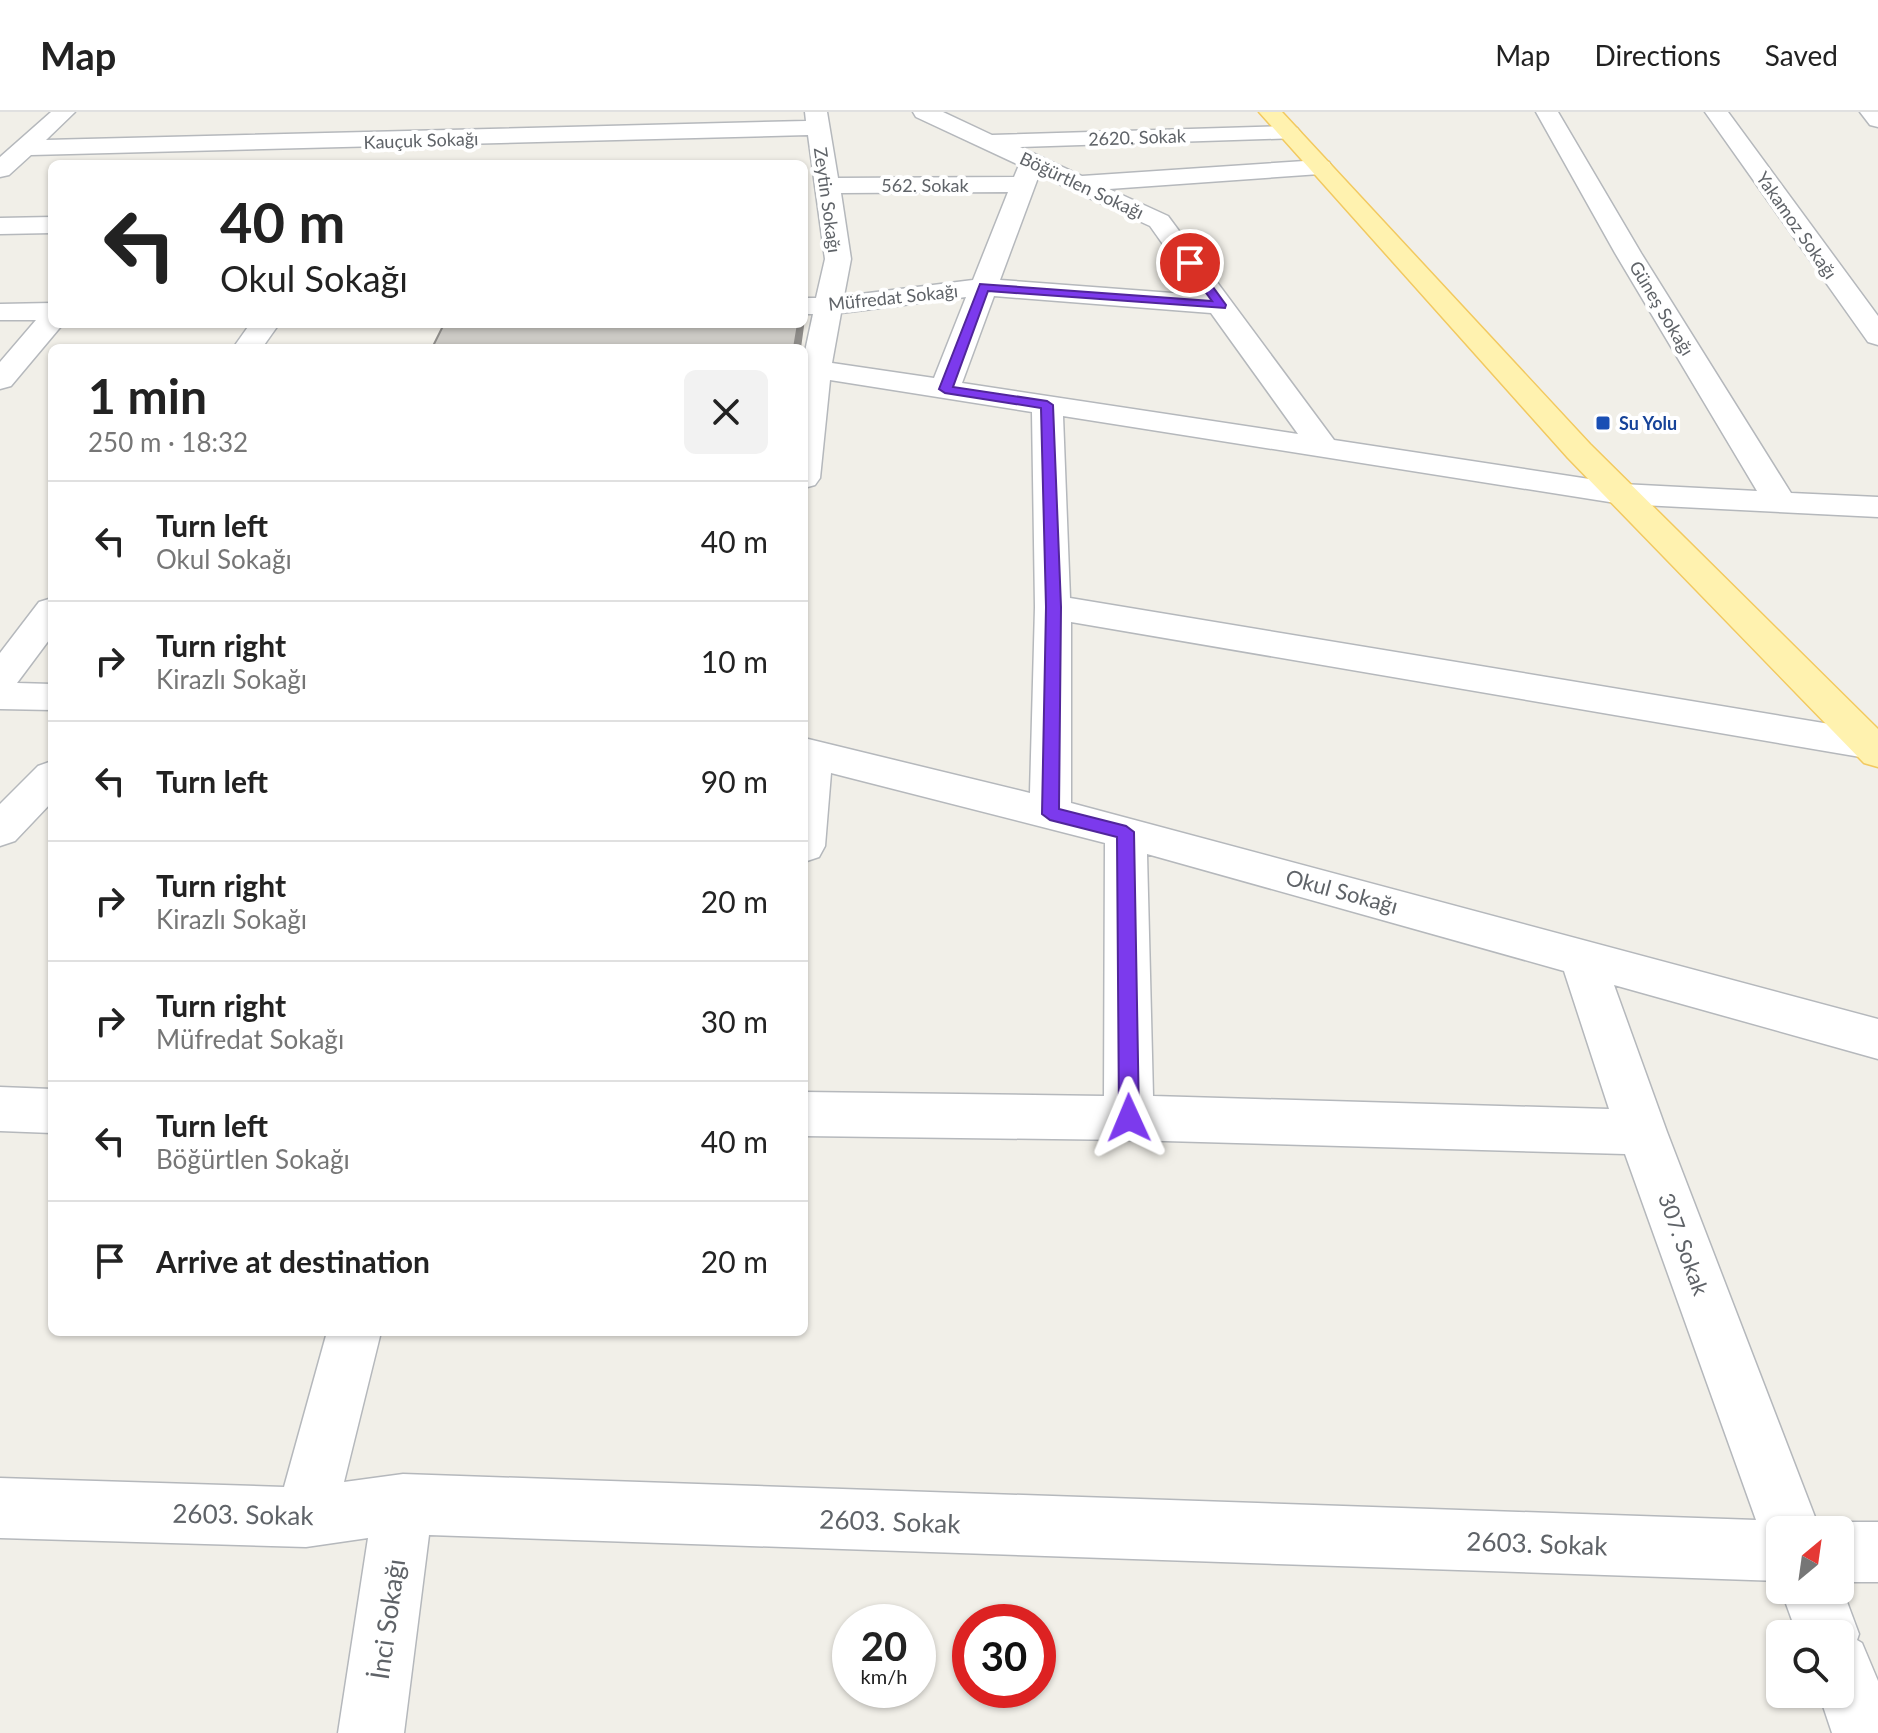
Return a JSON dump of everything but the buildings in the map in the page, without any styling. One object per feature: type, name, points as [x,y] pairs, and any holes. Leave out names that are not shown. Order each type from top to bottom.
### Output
[{"type":"main road","points":[[1270,112],[1622,494],[1876,749]]},
{"type":"street","points":[[0,170],[64,112]]},
{"type":"street","name":"Böğürtlen Sokağı","points":[[924,112],[986,141],[1027,173],[1078,184],[1159,221],[1324,448]]},
{"type":"street","name":"Güneş Sokağı","points":[[1547,112],[1628,253],[1780,502]]},
{"type":"street","name":"Yakamoz Sokağı","points":[[1716,112],[1878,336]]},
{"type":"street","points":[[1871,112],[1878,120]]},
{"type":"street","name":"Kauçuk Sokağı","points":[[23,148],[355,132],[817,120]]},
{"type":"street","name":"Zeytin Sokağı","points":[[808,442],[816,369],[816,306],[838,259],[820,201],[817,120]]},
{"type":"street","points":[[337,160],[355,132]]},
{"type":"street","name":"2620. Sokak","points":[[986,141],[1289,133]]},
{"type":"street","points":[[1078,184],[1320,167]]},
{"type":"street","points":[[945,389],[1027,173]]},
{"type":"street","name":"562. Sokak","points":[[820,201],[1027,173]]},
{"type":"street","points":[[0,226],[48,225]]},
{"type":"street","name":"Müfredat Sokağı","points":[[816,306],[984,287],[1221,305]]},
{"type":"street","points":[[0,312],[48,311]]},
{"type":"street","points":[[0,380],[48,324]]},
{"type":"street","points":[[816,369],[1622,494],[1878,507]]},
{"type":"street","points":[[1047,405],[1053,607],[1050,814]]},
{"type":"street","points":[[1053,607],[1876,749]]},
{"type":"street","points":[[0,679],[48,615]]},
{"type":"street","points":[[0,696],[48,697]]},
{"type":"street","name":"Okul Sokağı","points":[[808,754],[1126,832],[1878,1039]]},
{"type":"street","points":[[0,830],[48,780]]},
{"type":"street","points":[[1126,832],[1129,1118]]},
{"type":"street","name":"307. Sokak","points":[[1581,956],[1642,1132],[1785,1516]]},
{"type":"street","points":[[0,1109],[48,1110]]},
{"type":"street","points":[[808,1114],[1129,1118],[1642,1132]]},
{"type":"street","points":[[306,1517],[353,1336]]},
{"type":"street","name":"2603. Sokak","points":[[0,1508],[306,1517],[403,1504],[1766,1551]]},
{"type":"street","name":"İnci Sokağı","points":[[371,1733],[403,1504]]},
{"type":"street","points":[[1854,1552],[1878,1552]]},
{"type":"street","points":[[1854,1703],[1865,1733]]},
{"type":"place","name":"Su Yolu","points":[[1603,423]]},
{"type":"route","points":[[1129,1118],[1126,832],[1050,814],[1053,607],[1047,405],[945,389],[984,287],[1221,305],[1190,263]]}]
